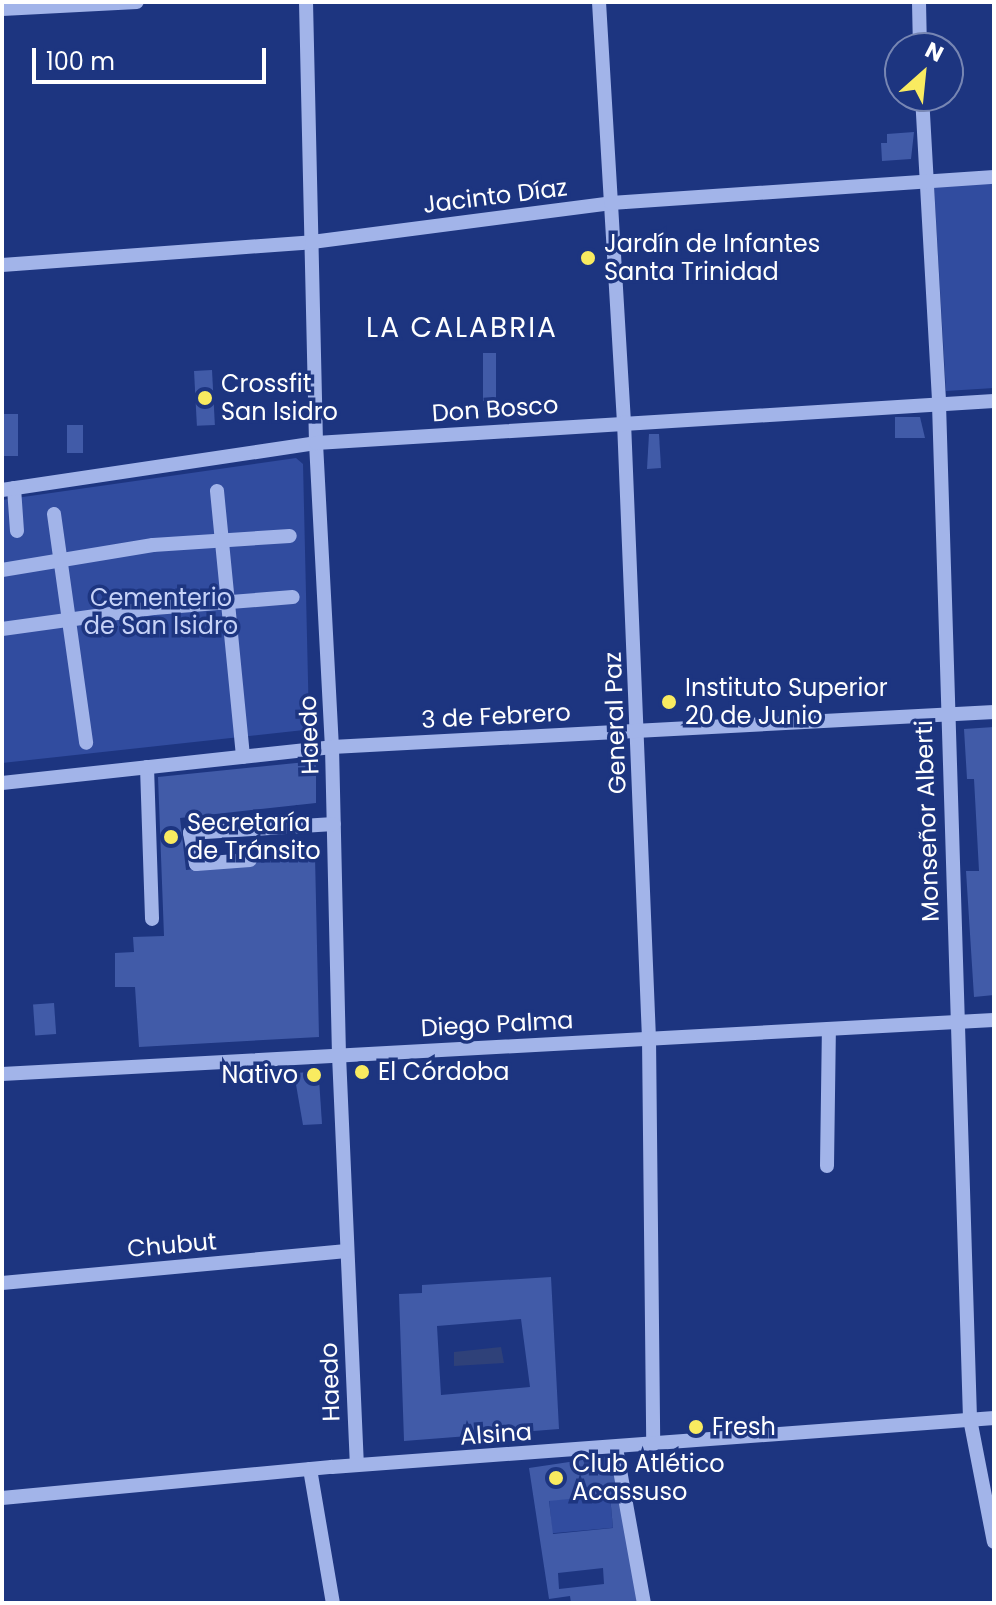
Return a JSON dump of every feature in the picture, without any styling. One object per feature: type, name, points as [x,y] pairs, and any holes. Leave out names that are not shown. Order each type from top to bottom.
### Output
[{"type":"street","points":[[2,9],[137,2]]},
{"type":"street","name":"Haedo","points":[[306,2],[316,443],[332,747],[339,1055],[357,1465]]},
{"type":"street","name":"General Paz","points":[[599,2],[624,422],[649,1038],[653,1444]]},
{"type":"street","points":[[919,2],[920,32]]},
{"type":"street","name":"Monseñor Alberti","points":[[923,112],[939,404],[944,715],[970,1419],[994,1542]]},
{"type":"street","name":"Jacinto Díaz","points":[[2,265],[312,242],[611,203],[994,177]]},
{"type":"street","name":"Don Bosco","points":[[8,489],[316,443],[994,401]]},
{"type":"street","points":[[8,489],[17,531]]},
{"type":"street","points":[[217,491],[243,757]]},
{"type":"street","points":[[54,514],[86,743]]},
{"type":"street","points":[[2,570],[59,558],[222,538],[290,536]]},
{"type":"street","points":[[2,629],[228,601],[293,597]]},
{"type":"street","name":"3 de Febrero","points":[[2,783],[332,747],[994,712]]},
{"type":"street","points":[[147,767],[152,919]]},
{"type":"street","points":[[250,860],[193,863],[190,833],[334,824]]},
{"type":"street","name":"Diego Palma","points":[[2,1074],[994,1020]]},
{"type":"street","points":[[827,1166],[829,1029]]},
{"type":"street","name":"Chubut","points":[[2,1283],[347,1251]]},
{"type":"street","name":"Alsina","points":[[2,1498],[357,1465],[994,1418]]},
{"type":"street","points":[[616,1448],[644,1603]]},
{"type":"street","points":[[310,1469],[333,1603]]},
{"type":"green space","points":[[994,183],[994,388],[946,391],[934,186]]},
{"type":"green space","name":"Cementerio de San Isidro","points":[[296,458],[303,464],[309,724],[304,730],[2,763],[2,500]]},
{"type":"green space","points":[[610,1495],[613,1528],[552,1533],[549,1500]]},
{"type":"shaded area","points":[[501,1347],[504,1363],[454,1366],[454,1352]]},
{"type":"building","points":[[914,132],[911,159],[882,161],[881,143],[887,143],[887,134]]},
{"type":"building","points":[[483,353],[496,353],[496,401],[483,401]]},
{"type":"building","name":"Crossfit San Isidro","points":[[212,370],[215,425],[197,426],[194,371]]},
{"type":"building","points":[[2,414],[18,414],[18,456],[2,456]]},
{"type":"building","points":[[895,417],[920,417],[925,438],[895,438]]},
{"type":"building","points":[[67,425],[83,425],[83,453],[67,453]]},
{"type":"building","points":[[649,434],[659,434],[661,468],[647,469]]},
{"type":"building","points":[[994,727],[994,995],[974,997],[966,871],[979,871],[974,779],[967,779],[964,729]]},
{"type":"building","points":[[316,761],[316,803],[180,818],[186,870],[315,856],[319,1037],[139,1047],[135,987],[115,987],[115,953],[134,952],[133,937],[164,936],[158,777]]},
{"type":"building","points":[[54,1003],[56,1034],[35,1035],[33,1004]]},
{"type":"building","points":[[313,1072],[319,1079],[322,1124],[303,1125],[294,1073]]},
{"type":"building","points":[[551,1277],[559,1429],[404,1441],[399,1294],[422,1293],[422,1285]],"holes":[[[521,1319],[530,1387],[441,1395],[437,1326]]]},
{"type":"building","points":[[616,1455],[638,1603],[571,1603],[570,1596],[549,1599],[529,1468]],"holes":[[[610,1495],[613,1528],[553,1534],[549,1501]],[[603,1568],[604,1584],[559,1589],[558,1573]]]},
{"type":"place","name":"Jardín de Infantes Santa Trinidad","points":[[588,258]]},
{"type":"place","name":"Crossfit San Isidro","points":[[205,398]]},
{"type":"place","name":"Instituto Superior 20 de Junio","points":[[669,702]]},
{"type":"place","name":"Secretaría de Tránsito","points":[[171,837]]},
{"type":"place","name":"El Córdoba","points":[[362,1072]]},
{"type":"place","name":"Nativo","points":[[314,1075]]},
{"type":"place","name":"Fresh","points":[[696,1427]]},
{"type":"place","name":"Club Atlético Acassuso","points":[[556,1478]]},
{"type":"district","name":"LA CALABRIA","points":[[462,328]]}]
